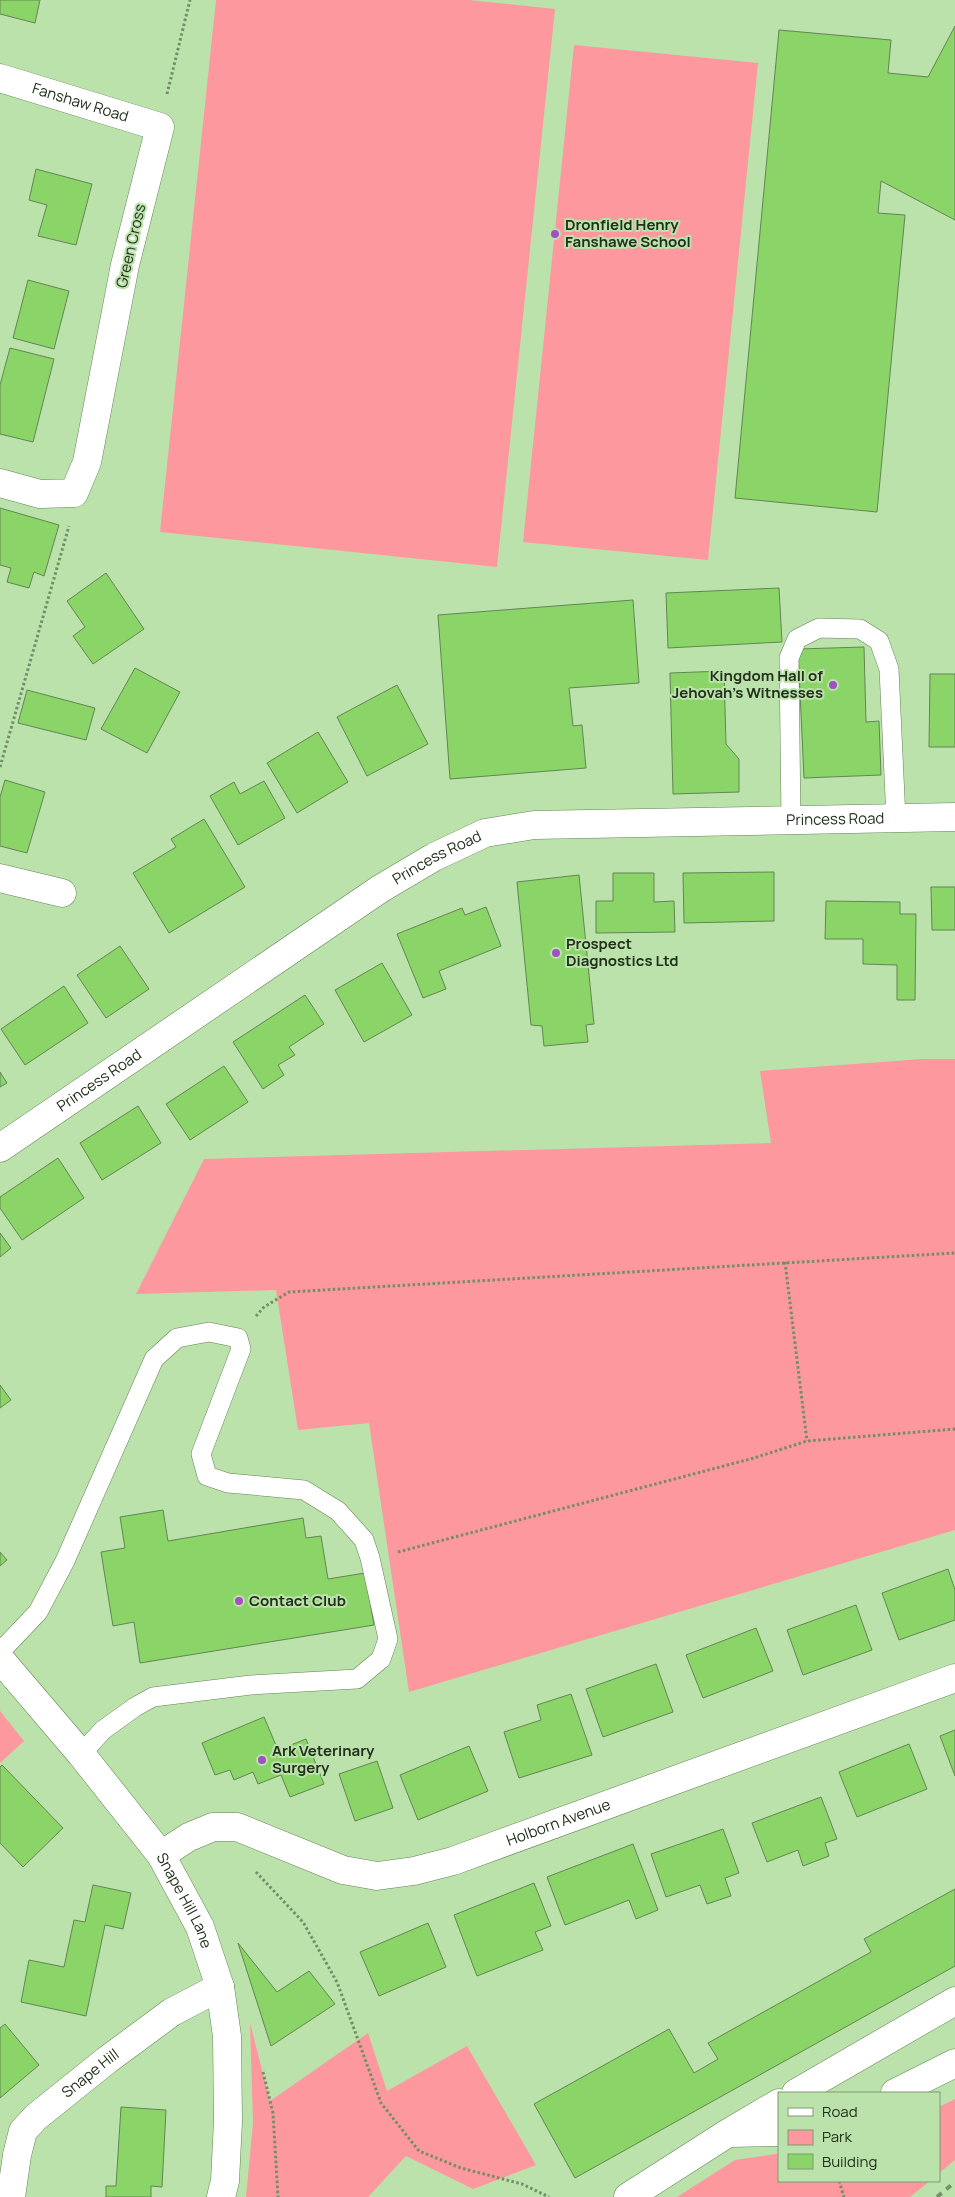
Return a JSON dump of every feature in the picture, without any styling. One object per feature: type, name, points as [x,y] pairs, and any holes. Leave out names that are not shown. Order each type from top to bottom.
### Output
[{"type":"street","name":"Fanshaw Road","points":[[0,78],[160,127]]},
{"type":"street","name":"Green Cross","points":[[74,493],[87,462],[125,266],[160,127]]},
{"type":"street","points":[[0,482],[40,494],[74,493]]},
{"type":"street","name":"Princess Road","points":[[0,1148],[380,889],[434,857],[485,833],[534,825],[955,817]]},
{"type":"street","points":[[0,878],[62,893]]},
{"type":"street","name":"Snape Hill Lane","points":[[0,1659],[81,1754],[161,1855],[200,1927],[220,1987],[227,2036],[228,2121],[224,2181],[221,2197]]},
{"type":"street","name":"Holborn Avenue","points":[[161,1855],[190,1837],[213,1827],[237,1827],[343,1870],[377,1876],[414,1871],[452,1861],[955,1678]]},
{"type":"street","name":"Snape Hill","points":[[11,2197],[8,2153],[23,2131],[36,2117],[107,2060],[172,2012],[220,1987]]},
{"type":"street","points":[[798,2092],[955,2001]]},
{"type":"street","points":[[897,2092],[955,2063]]},
{"type":"street","points":[[628,2197],[778,2104]]},
{"type":"street","points":[[728,2133],[778,2132]]},
{"type":"lane","points":[[791,821],[789,658],[797,640],[819,628],[860,629],[879,641],[889,669],[896,819]]},
{"type":"lane","points":[[0,1652],[38,1612],[65,1561],[154,1359],[177,1338],[209,1332],[238,1338],[241,1348],[201,1454],[207,1476],[228,1483],[304,1490],[338,1511],[364,1540],[370,1558],[388,1639],[381,1659],[357,1679],[251,1685],[154,1698],[135,1707],[103,1730],[81,1754]]},
{"type":"path","points":[[160,127],[190,0]]},
{"type":"path","points":[[0,767],[73,512],[74,493]]},
{"type":"path","points":[[238,1338],[264,1307],[289,1292],[955,1253]]},
{"type":"path","points":[[785,1262],[806,1441]]},
{"type":"path","points":[[370,1558],[735,1463],[806,1441],[955,1429]]},
{"type":"path","points":[[254,1870],[303,1922],[337,1982],[381,2103],[419,2151],[461,2168],[522,2184],[549,2197]]},
{"type":"path","points":[[839,2182],[844,2197]]},
{"type":"green space","points":[[216,0],[469,0],[555,9],[497,567],[160,532]]},
{"type":"green space","points":[[574,45],[758,63],[708,560],[523,542]]},
{"type":"green space","points":[[922,1059],[955,1059],[955,1530],[409,1692],[369,1423],[298,1430],[276,1290],[136,1294],[204,1159],[771,1143],[760,1071]]},
{"type":"green space","points":[[0,1711],[24,1741],[0,1763]]},
{"type":"green space","points":[[250,2023],[270,2101],[368,2033],[387,2091],[467,2046],[536,2165],[473,2189],[406,2156],[368,2197],[246,2197],[253,2123]]},
{"type":"green space","points":[[955,2099],[955,2160],[940,2172],[940,2106]]},
{"type":"green space","points":[[778,2154],[778,2182],[929,2182],[910,2197],[677,2197],[735,2160]]},
{"type":"building","points":[[0,0],[40,0],[35,23],[0,14]]},
{"type":"building","points":[[955,26],[955,220],[881,181],[878,213],[905,215],[877,512],[735,498],[779,30],[891,40],[888,73],[928,77]]},
{"type":"building","points":[[36,169],[92,184],[76,245],[38,236],[47,205],[29,200]]},
{"type":"building","points":[[28,280],[69,291],[54,349],[13,338]]},
{"type":"building","points":[[10,348],[54,359],[33,442],[0,434],[0,385]]},
{"type":"building","points":[[0,508],[59,525],[44,576],[34,572],[29,588],[7,582],[11,568],[0,565]]},
{"type":"building","points":[[106,573],[144,629],[93,664],[73,636],[85,627],[67,601]]},
{"type":"building","points":[[779,588],[782,642],[668,648],[666,593]]},
{"type":"building","points":[[633,600],[639,683],[569,688],[573,726],[582,725],[586,768],[450,779],[438,615]]},
{"type":"building","name":"Kingdom Hall of Jehovah's Witnesses","points":[[864,647],[866,722],[879,721],[881,775],[804,778],[798,649]]},
{"type":"building","points":[[135,668],[180,692],[147,753],[101,729]]},
{"type":"building","points":[[724,671],[726,744],[739,759],[739,792],[673,794],[670,673]]},
{"type":"building","points":[[930,674],[955,674],[955,747],[929,747]]},
{"type":"building","points":[[397,685],[428,744],[367,776],[337,717]]},
{"type":"building","points":[[27,690],[95,708],[86,740],[18,723]]},
{"type":"building","points":[[318,732],[348,782],[297,813],[267,763]]},
{"type":"building","points":[[5,780],[45,792],[27,853],[0,846],[0,797]]},
{"type":"building","points":[[264,781],[285,818],[238,845],[210,796],[234,782],[240,794]]},
{"type":"building","points":[[204,819],[245,887],[169,933],[133,873],[176,847],[171,839]]},
{"type":"building","points":[[774,872],[774,921],[684,923],[683,873]]},
{"type":"building","points":[[613,873],[654,873],[654,902],[674,901],[675,932],[596,933],[596,901],[613,901]]},
{"type":"building","name":"Prospect Diagnostics Ltd","points":[[579,875],[594,1024],[586,1025],[588,1042],[544,1046],[542,1026],[531,1025],[517,882]]},
{"type":"building","points":[[931,887],[955,887],[955,930],[932,930]]},
{"type":"building","points":[[826,901],[900,902],[900,914],[916,914],[915,1000],[897,1000],[897,965],[863,964],[863,939],[825,939]]},
{"type":"building","points":[[486,907],[501,946],[439,971],[446,989],[423,998],[397,934],[462,908],[465,915]]},
{"type":"building","points":[[120,946],[149,989],[106,1018],[77,975]]},
{"type":"building","points":[[382,963],[412,1015],[364,1042],[335,990]]},
{"type":"building","points":[[64,986],[88,1023],[25,1065],[1,1029]]},
{"type":"building","points":[[305,995],[324,1024],[289,1047],[295,1055],[278,1065],[284,1075],[263,1089],[233,1042]]},
{"type":"building","points":[[224,1066],[248,1102],[190,1140],[166,1104]]},
{"type":"building","points":[[0,1072],[7,1083],[0,1087]]},
{"type":"building","points":[[138,1106],[161,1143],[102,1180],[80,1143]]},
{"type":"building","points":[[58,1158],[84,1198],[22,1240],[0,1208],[0,1197]]},
{"type":"building","points":[[0,1233],[11,1248],[0,1257]]},
{"type":"building","points":[[0,1385],[11,1400],[0,1408]]},
{"type":"building","name":"Contact Club","points":[[163,1510],[168,1541],[303,1518],[306,1538],[321,1536],[328,1579],[365,1573],[374,1625],[140,1663],[134,1622],[113,1626],[101,1552],[125,1548],[120,1517]]},
{"type":"building","points":[[0,1552],[7,1560],[0,1566]]},
{"type":"building","points":[[948,1569],[955,1590],[955,1620],[899,1640],[882,1593]]},
{"type":"building","points":[[856,1605],[872,1650],[803,1675],[787,1630]]},
{"type":"building","points":[[756,1628],[773,1671],[703,1698],[686,1655]]},
{"type":"building","points":[[656,1664],[673,1712],[603,1737],[586,1689]]},
{"type":"building","points":[[571,1694],[592,1755],[519,1778],[504,1732],[541,1720],[537,1705]]},
{"type":"building","name":"Ark Veterinary Surgery","points":[[264,1717],[278,1750],[306,1739],[324,1784],[290,1797],[281,1775],[258,1784],[253,1772],[234,1780],[230,1770],[215,1775],[202,1743]]},
{"type":"building","points":[[955,1730],[955,1776],[940,1736]]},
{"type":"building","points":[[909,1744],[927,1789],[857,1817],[839,1772]]},
{"type":"building","points":[[469,1746],[488,1791],[418,1820],[400,1775]]},
{"type":"building","points":[[377,1761],[393,1808],[355,1821],[339,1774]]},
{"type":"building","points":[[2,1765],[63,1828],[23,1867],[0,1843],[0,1767]]},
{"type":"building","points":[[821,1797],[837,1839],[825,1843],[829,1856],[803,1866],[798,1850],[767,1862],[752,1823]]},
{"type":"building","points":[[723,1829],[739,1873],[725,1878],[731,1896],[707,1904],[700,1885],[666,1897],[651,1854]]},
{"type":"building","points":[[633,1844],[658,1910],[636,1919],[629,1900],[565,1925],[547,1877]]},
{"type":"building","points":[[534,1883],[551,1926],[535,1932],[543,1950],[477,1976],[454,1915]]},
{"type":"building","points":[[93,1885],[131,1893],[123,1929],[105,1925],[86,2016],[21,2002],[29,1960],[64,1967],[74,1920],[85,1922]]},
{"type":"building","points":[[955,1889],[955,1966],[575,2178],[534,2104],[669,2029],[694,2073],[718,2059],[708,2043],[871,1952],[864,1939]]},
{"type":"building","points":[[428,1923],[446,1967],[379,1996],[360,1952]]},
{"type":"building","points":[[238,1943],[277,1992],[309,1971],[335,2004],[271,2046]]},
{"type":"building","points":[[5,2024],[39,2065],[0,2098],[0,2028]]},
{"type":"building","points":[[121,2107],[166,2110],[162,2187],[151,2186],[151,2197],[106,2197],[106,2186],[116,2186]]},
{"type":"railway","points":[[937,2197],[955,2182]]},
{"type":"place","name":"Dronfield Henry Fanshawe School","points":[[555,234]]},
{"type":"place","name":"Kingdom Hall of Jehovah's Witnesses","points":[[833,685]]},
{"type":"place","name":"Prospect Diagnostics Ltd","points":[[556,953]]},
{"type":"place","name":"Contact Club","points":[[239,1601]]},
{"type":"place","name":"Ark Veterinary Surgery","points":[[262,1760]]}]
